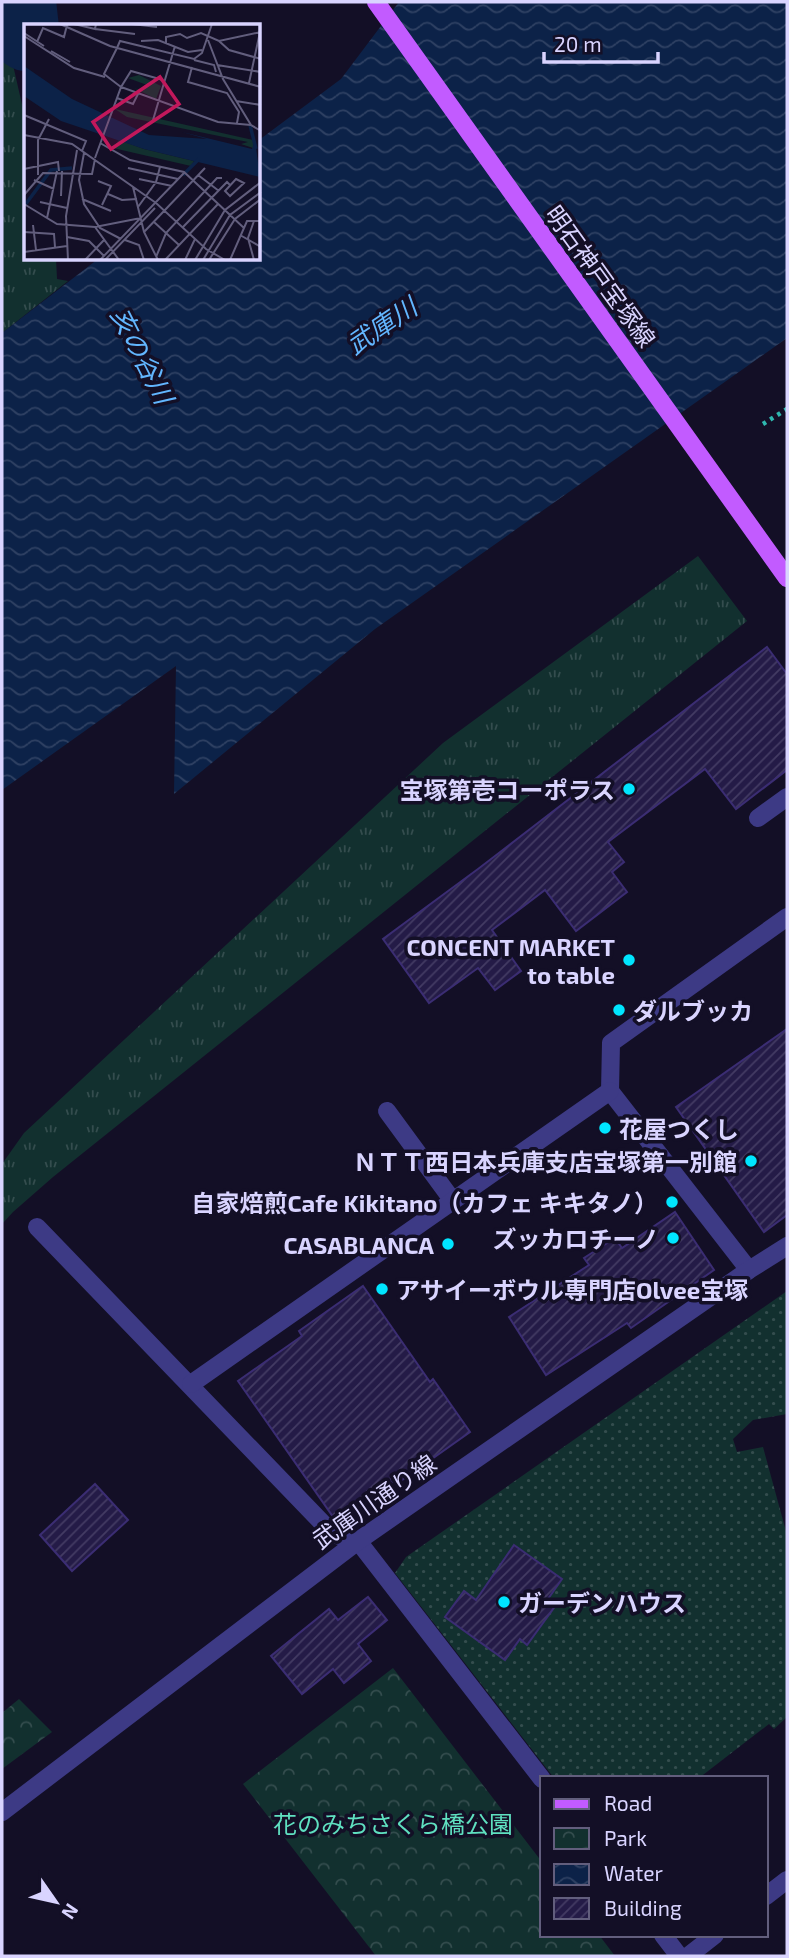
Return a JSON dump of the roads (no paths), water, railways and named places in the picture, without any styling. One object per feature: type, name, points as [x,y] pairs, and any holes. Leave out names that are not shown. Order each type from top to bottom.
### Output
[{"type":"main road","name":"明石神戸宝塚線","points":[[376,2],[787,578]]},
{"type":"street","points":[[758,818],[787,797]]},
{"type":"street","points":[[749,1270],[610,1091],[611,1043],[787,917]]},
{"type":"street","points":[[191,1384],[610,1091]]},
{"type":"street","points":[[387,1111],[453,1201]]},
{"type":"street","points":[[37,1227],[333,1534],[358,1541],[540,1776]]},
{"type":"street","name":"武庫川通り線","points":[[2,1812],[358,1541],[787,1246]]},
{"type":"street","points":[[768,1894],[787,1880]]},
{"type":"street","points":[[665,1937],[679,1956]]},
{"type":"street","points":[[688,1956],[712,1937]]},
{"type":"water","name":"武庫川","points":[[399,2],[787,2],[787,338],[375,629],[174,794],[176,666],[2,790],[2,333],[95,261],[261,261],[261,139],[341,79]]},
{"type":"waterway","name":"亥の谷川","points":[[22,2],[25,24]]},
{"type":"place","name":"宝塚第壱コーポラス","points":[[629,789]]},
{"type":"place","name":"CONCENT MARKET to table","points":[[629,960]]},
{"type":"place","name":"ダルブッカ","points":[[619,1010]]},
{"type":"place","name":"花屋つくし","points":[[605,1128]]},
{"type":"place","name":"ＮＴＴ西日本兵庫支店宝塚第一別館","points":[[751,1161]]},
{"type":"place","name":"自家焙煎Cafe Kikitano（カフェ キキタノ）","points":[[672,1202]]},
{"type":"place","name":"ズッカロチーノ","points":[[673,1238]]},
{"type":"place","name":"CASABLANCA","points":[[448,1244]]},
{"type":"place","name":"アサイーボウル専門店Olvee宝塚","points":[[382,1289]]},
{"type":"place","name":"ガーデンハウス","points":[[504,1602]]},
{"type":"park label","name":"花のみちさくら橋公園","points":[[393,1823]]}]
